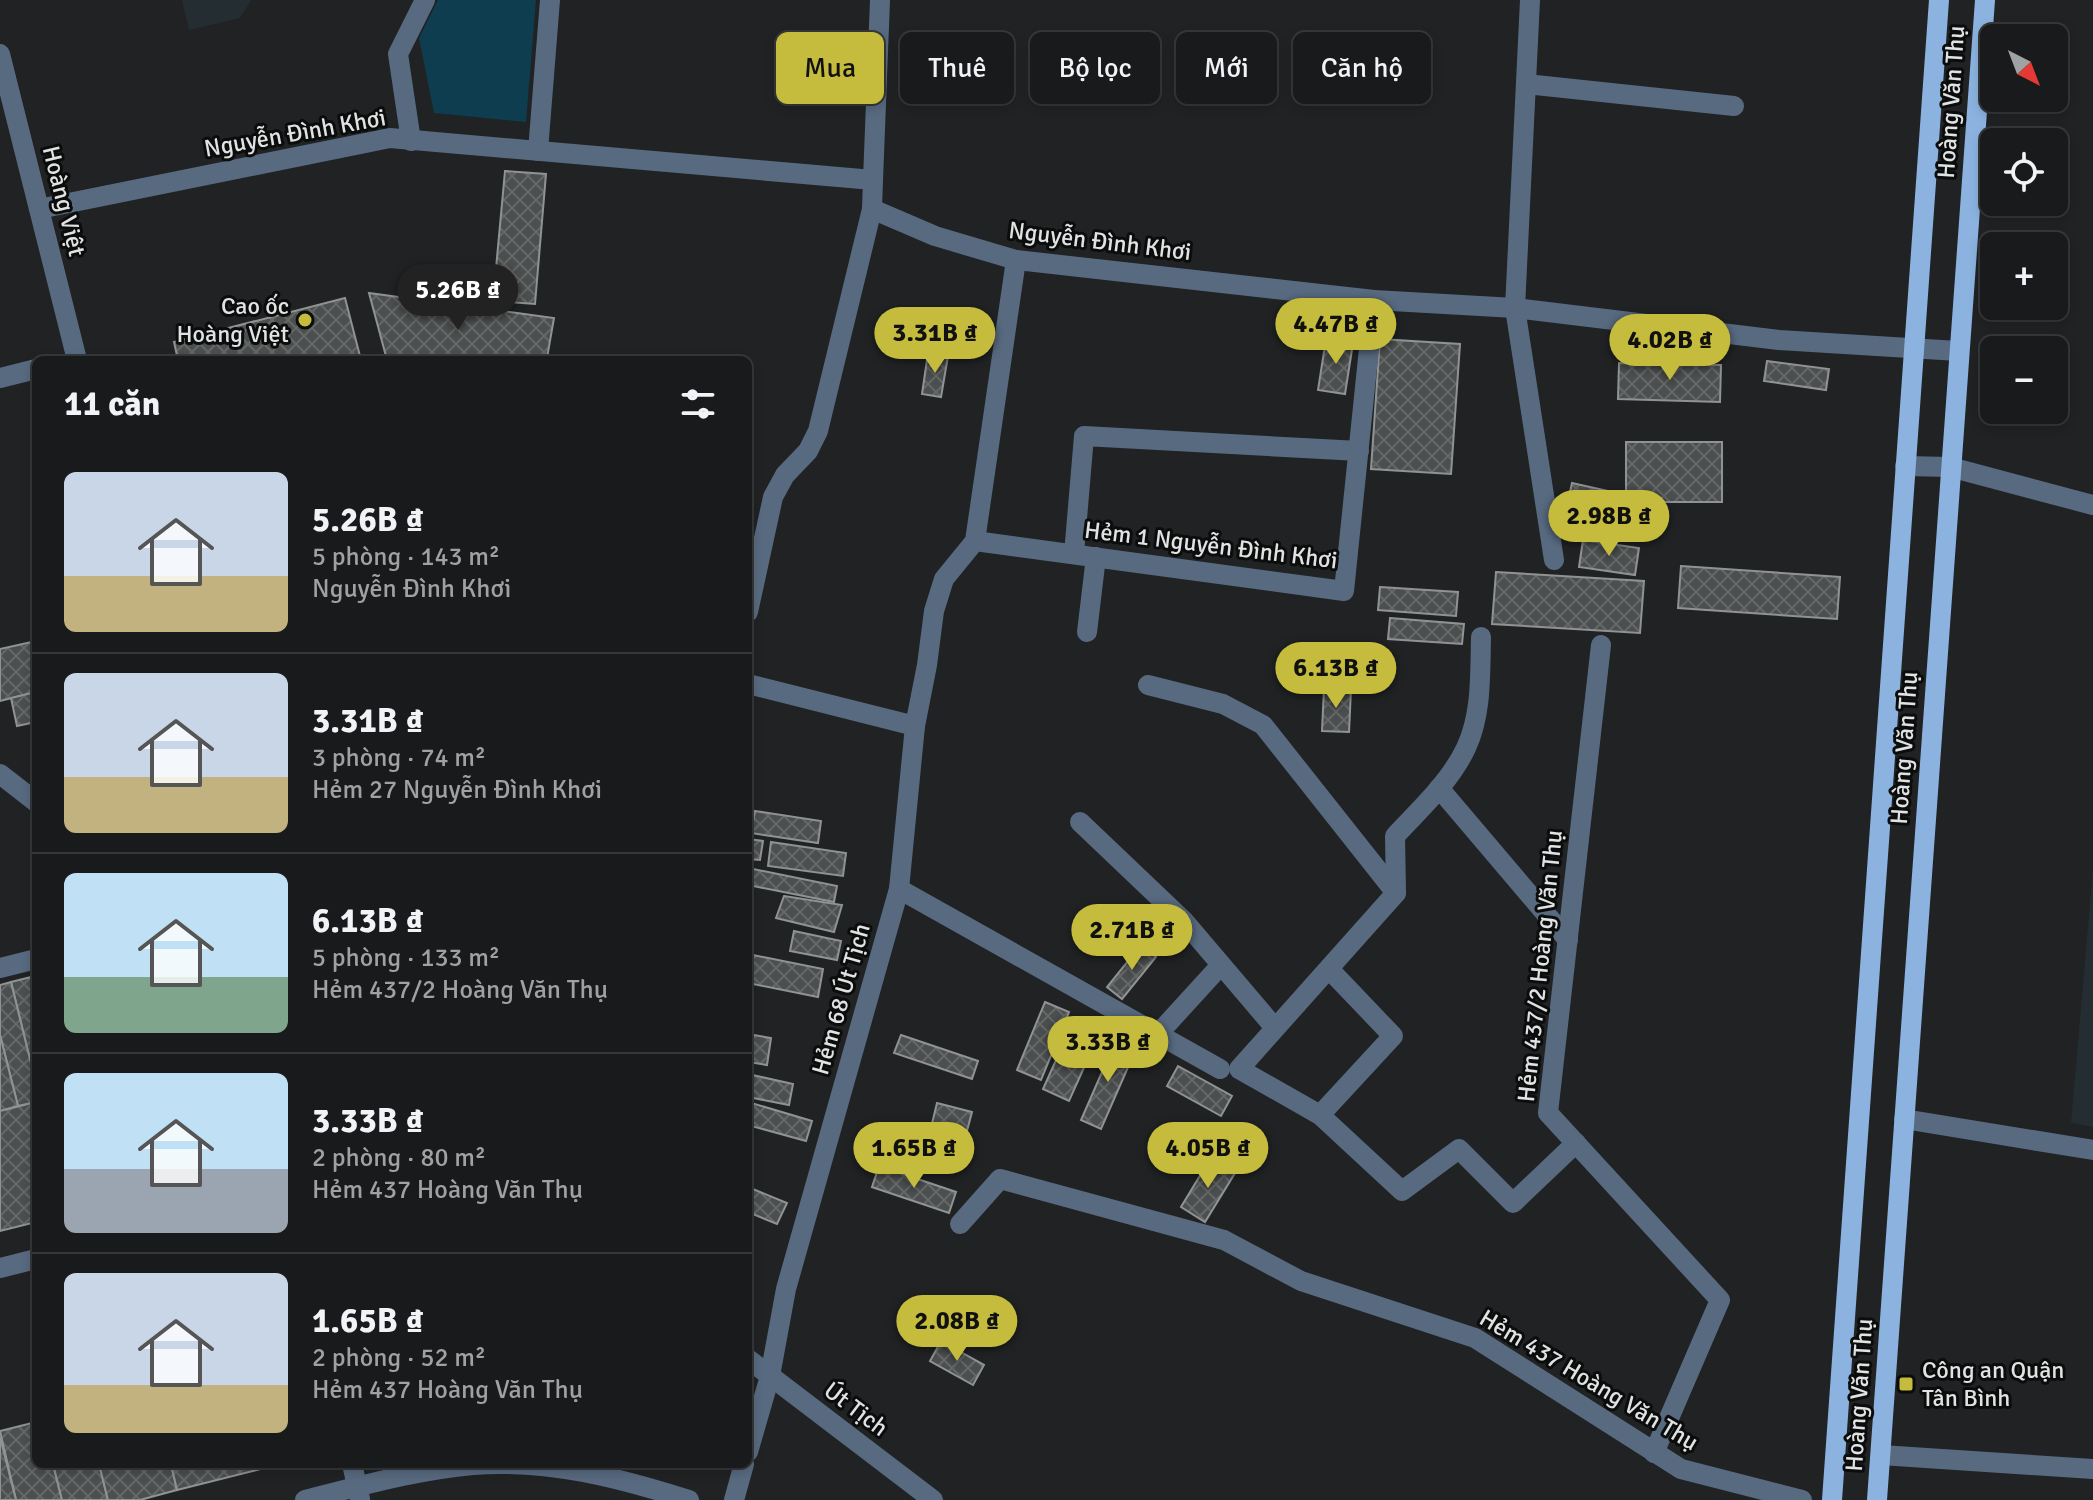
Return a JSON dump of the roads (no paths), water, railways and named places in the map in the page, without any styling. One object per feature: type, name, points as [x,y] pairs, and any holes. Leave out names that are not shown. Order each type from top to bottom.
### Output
[{"type":"main road","name":"Hoàng Văn Thụ","points":[[1832,1500],[1939,0]]},
{"type":"main road","name":"Hoàng Văn Thụ","points":[[1877,1500],[1985,0]]},
{"type":"street","points":[[411,141],[398,54],[425,0]]},
{"type":"street","points":[[538,151],[550,0]]},
{"type":"street","points":[[752,594],[773,497],[785,475],[808,451],[818,431],[872,209],[880,0]]},
{"type":"street","points":[[1530,0],[1515,308],[1554,560]]},
{"type":"street","name":"Hoàng Việt","points":[[0,54],[3,79],[39,209],[73,356]]},
{"type":"street","points":[[1526,84],[1734,106]]},
{"type":"street","name":"Nguyễn Đình Khơi","points":[[39,209],[390,138],[873,180]]},
{"type":"street","name":"Nguyễn Đình Khơi","points":[[872,209],[935,236],[1016,260],[1374,300],[1515,308],[1779,340],[1958,351]]},
{"type":"street","points":[[975,541],[1016,260]]},
{"type":"street","name":"Hẻm 1 Nguyễn Đình Khơi","points":[[975,541],[1344,591],[1374,300]]},
{"type":"street","points":[[0,378],[32,370]]},
{"type":"street","points":[[1074,554],[1084,436],[1359,451]]},
{"type":"street","points":[[1905,466],[1950,467],[2093,505]]},
{"type":"street","name":"Hẻm 68 Út Tịch","points":[[752,1438],[770,1376],[786,1289],[899,889],[915,726],[934,611],[944,579],[975,541]]},
{"type":"street","points":[[1087,632],[1096,557]]},
{"type":"street","points":[[1229,1069],[1275,1028],[1396,893],[1395,836],[1439,788],[1466,748],[1478,703],[1481,637]]},
{"type":"street","name":"Hẻm 437/2 Hoàng Văn Thụ","points":[[1601,645],[1548,1113],[1720,1300],[1654,1453]]},
{"type":"street","points":[[752,685],[915,726]]},
{"type":"street","points":[[1148,685],[1223,704],[1263,725],[1396,893]]},
{"type":"street","points":[[0,774],[32,799]]},
{"type":"street","points":[[1439,788],[1568,940]]},
{"type":"street","points":[[1080,822],[1184,921],[1275,1028]]},
{"type":"street","points":[[899,889],[1158,1034],[1320,1115],[1402,1191],[1459,1149],[1513,1203],[1576,1143]]},
{"type":"street","points":[[0,968],[32,960]]},
{"type":"street","points":[[1158,1034],[1221,965]]},
{"type":"street","points":[[1320,1115],[1393,1036],[1329,969]]},
{"type":"street","points":[[1904,1119],[2093,1150]]},
{"type":"street","name":"Hẻm 437 Hoàng Văn Thụ","points":[[960,1224],[1000,1179],[1224,1240],[1301,1281],[1475,1338],[1681,1469],[1802,1500]]},
{"type":"street","points":[[0,1268],[32,1260]]},
{"type":"street","name":"Út Tịch","points":[[752,1362],[933,1500]]},
{"type":"street","points":[[1881,1455],[2093,1469]]},
{"type":"street","points":[[353,1468],[359,1493]]},
{"type":"street","points":[[305,1500],[359,1493],[450,1468]]},
{"type":"street","points":[[561,1468],[600,1474],[689,1500]]},
{"type":"street","points":[[734,1500],[743,1468]]},
{"type":"place","name":"Cao ốc Hoàng Việt","points":[[305,320]]},
{"type":"place","name":"Công an Quận Tân Bình","points":[[1906,1384]]}]
